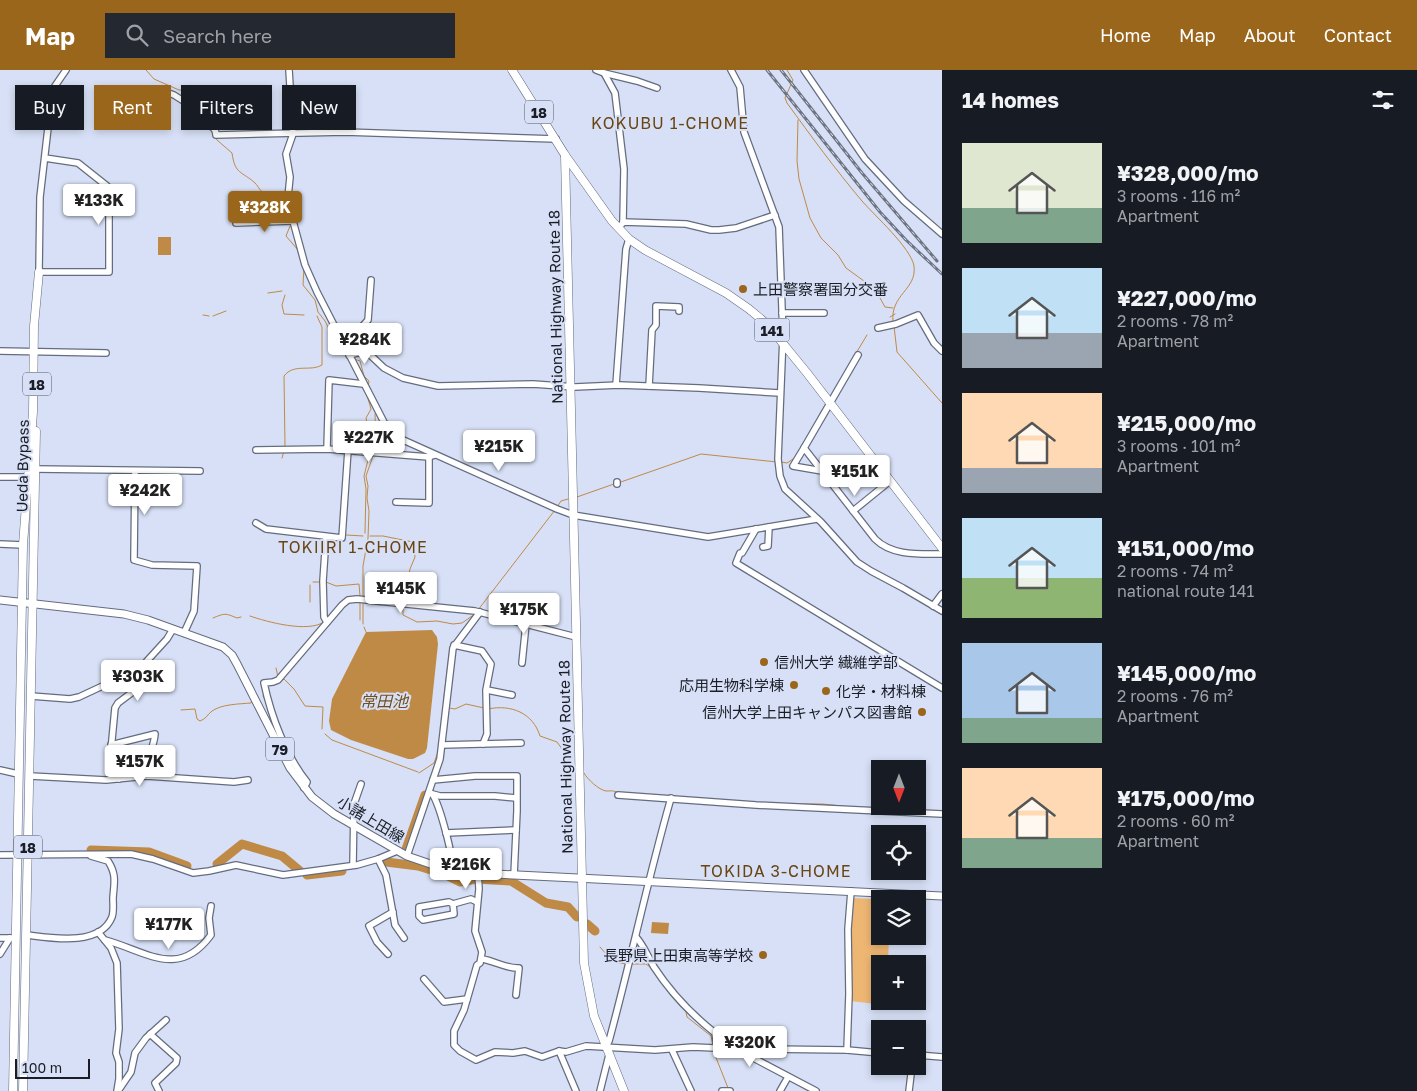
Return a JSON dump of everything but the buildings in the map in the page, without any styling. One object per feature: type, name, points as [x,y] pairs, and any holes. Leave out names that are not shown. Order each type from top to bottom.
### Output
[{"type":"highway","name":"National Highway Route 18","points":[[512,70],[565,155],[584,963],[594,1016],[624,1091]]},
{"type":"highway","name":"141","points":[[565,155],[612,221],[621,225],[630,238],[656,256],[738,300],[759,317],[783,343],[942,548]]},
{"type":"highway","name":"Ueda Bypass","points":[[13,1091],[13,938],[17,856],[23,544],[33,412],[39,272]]},
{"type":"highway","name":"Ueda Bypass","points":[[23,1091],[33,604],[35,352]]},
{"type":"main road","name":"小諸上田線","points":[[0,600],[124,614],[220,646],[232,655],[290,768],[312,797],[354,826],[407,856],[452,870],[478,873],[942,896]]},
{"type":"street","points":[[46,158],[78,163],[107,186],[109,192],[109,272],[39,272],[40,197],[46,158],[51,96],[55,86],[66,70]]},
{"type":"street","points":[[289,70],[294,134],[286,154],[290,177],[288,197],[305,265],[363,384],[388,430],[432,456],[555,509],[574,515],[704,537],[817,519]]},
{"type":"street","points":[[596,70],[657,88]]},
{"type":"street","points":[[731,70],[740,87],[744,132],[775,215],[779,234],[783,343],[778,462],[780,476],[785,489],[861,565],[942,611]]},
{"type":"street","points":[[804,70],[865,159],[904,201],[942,234]]},
{"type":"street","points":[[604,72],[615,93],[624,169],[621,225],[686,224],[719,230],[736,228],[775,215]]},
{"type":"street","points":[[171,93],[196,110],[203,124],[212,127],[216,131],[216,136],[345,132],[556,139]]},
{"type":"street","points":[[236,224],[293,221]]},
{"type":"street","points":[[616,385],[626,249],[630,238]]},
{"type":"street","points":[[371,280],[368,320],[360,329],[366,344],[366,351],[384,368],[403,378],[432,385],[616,385],[780,393]]},
{"type":"street","points":[[650,386],[652,330],[656,325],[656,306],[679,307],[679,311]]},
{"type":"street","points":[[782,313],[824,313]]},
{"type":"street","points":[[878,328],[894,325],[918,315],[934,343],[942,351]]},
{"type":"street","points":[[349,355],[366,351]]},
{"type":"street","points":[[0,352],[106,352]]},
{"type":"street","points":[[822,471],[793,466],[858,354]]},
{"type":"street","points":[[328,449],[329,380],[363,384]]},
{"type":"street","points":[[804,448],[875,539],[889,550],[942,554]]},
{"type":"street","points":[[256,450],[328,449],[432,456]]},
{"type":"street","points":[[256,523],[266,529],[342,538],[348,450]]},
{"type":"street","points":[[396,502],[429,503],[432,456]]},
{"type":"street","points":[[35,469],[200,471]]},
{"type":"street","points":[[135,471],[134,560],[152,565],[197,566],[194,611],[184,633]]},
{"type":"street","points":[[0,476],[28,477]]},
{"type":"street","points":[[853,510],[890,481]]},
{"type":"street","points":[[763,547],[768,546],[769,527]]},
{"type":"street","points":[[756,529],[742,553],[740,553],[736,563],[942,688]]},
{"type":"street","points":[[326,537],[322,581],[324,617],[327,622]]},
{"type":"street","points":[[0,544],[23,544]]},
{"type":"street","points":[[933,606],[942,594]]},
{"type":"street","points":[[304,788],[307,782],[297,768],[277,724],[267,700],[264,683],[278,680],[348,600],[358,599],[478,611],[576,637]]},
{"type":"street","points":[[407,856],[431,794],[433,780],[440,762],[454,645],[478,611]]},
{"type":"street","points":[[522,663],[526,624]]},
{"type":"street","points":[[119,779],[111,750],[115,708],[118,703],[138,688],[146,662],[153,652],[167,639],[173,629]]},
{"type":"street","points":[[454,645],[483,652],[491,667],[487,690],[487,734],[483,744]]},
{"type":"street","points":[[31,696],[70,699],[110,683],[119,683],[127,680],[138,688]]},
{"type":"street","points":[[487,690],[512,695]]},
{"type":"street","points":[[111,745],[155,734],[154,743],[146,764],[146,776]]},
{"type":"street","points":[[442,745],[521,743]]},
{"type":"street","points":[[0,770],[18,774]]},
{"type":"street","points":[[433,780],[470,776],[516,775],[514,875]]},
{"type":"street","points":[[30,776],[86,780],[146,776],[237,782],[248,780]]},
{"type":"street","points":[[353,865],[354,804],[361,784]]},
{"type":"street","points":[[431,794],[516,798]]},
{"type":"street","points":[[431,794],[446,833],[453,861],[452,870]]},
{"type":"street","points":[[618,794],[866,812],[942,814]]},
{"type":"street","points":[[600,1091],[609,1041],[671,798]]},
{"type":"street","points":[[446,833],[516,830]]},
{"type":"street","points":[[0,855],[138,855],[193,873],[236,865],[276,874],[291,875],[353,865],[378,859],[398,851]]},
{"type":"street","points":[[27,935],[55,938],[84,938],[98,932],[112,918],[115,879],[108,861],[92,858],[89,854]]},
{"type":"street","points":[[378,859],[386,875],[395,925],[404,938]]},
{"type":"street","points":[[478,873],[479,890],[474,931],[482,952],[482,959],[478,965],[454,1031],[454,1045],[460,1051],[476,1060],[500,1051],[506,1053],[525,1051],[542,1057],[559,1051],[566,1052],[586,1046],[607,1051],[672,1050],[693,1047],[730,1049],[742,1052],[816,1091]]},
{"type":"street","points":[[847,1050],[849,994],[848,929],[851,891]]},
{"type":"street","points":[[453,904],[454,914],[423,920],[419,916],[419,907],[449,902],[453,904],[471,899],[477,902]]},
{"type":"street","points":[[105,940],[122,944],[167,961],[181,958],[204,946],[211,936],[209,918],[211,906]]},
{"type":"street","points":[[388,954],[377,942],[369,926],[393,912]]},
{"type":"street","points":[[98,932],[115,955],[116,963],[119,1029],[116,1052],[119,1062],[120,1079],[117,1091]]},
{"type":"street","points":[[636,937],[676,997],[692,1015],[715,1033],[714,1048]]},
{"type":"street","points":[[0,938],[13,938]]},
{"type":"street","points":[[0,954],[13,938]]},
{"type":"street","points":[[482,959],[493,961],[512,969],[520,968],[516,995]]},
{"type":"street","points":[[424,979],[444,1002],[467,999]]},
{"type":"street","points":[[117,1091],[131,1072],[135,1053],[150,1034],[166,1020]]},
{"type":"street","points":[[150,1034],[177,1058],[176,1063],[154,1083],[159,1091]]},
{"type":"street","points":[[742,1052],[744,1048],[759,1047],[766,1049],[871,1052]]},
{"type":"street","points":[[672,1050],[690,1091]]},
{"type":"street","points":[[559,1051],[576,1091]]},
{"type":"street","points":[[926,1056],[942,1057]]},
{"type":"street","points":[[910,1091],[911,1075]]},
{"type":"street","points":[[780,1091],[788,1076]]},
{"type":"street","points":[[722,1091],[730,1091]]},
{"type":"shaded area","points":[[852,898],[871,899],[871,945],[889,945],[888,955],[871,955],[871,1003],[850,1001],[849,958]]},
{"type":"water","points":[[158,237],[171,237],[171,255],[158,255]]},
{"type":"water","name":"常田池","points":[[432,630],[437,637],[438,644],[425,753],[413,759],[408,759],[351,740],[331,730],[329,721],[332,699],[366,632]]},
{"type":"water","points":[[652,922],[669,923],[668,934],[651,933]]},
{"type":"waterway","points":[[146,70],[154,79],[181,90]]},
{"type":"waterway","points":[[787,70],[793,80],[785,98],[787,103],[842,177],[900,241],[914,266],[912,281],[895,305],[893,322]]},
{"type":"waterway","points":[[798,120],[797,161],[799,179],[810,218],[821,238],[838,255],[846,268],[875,289],[885,307],[893,308]]},
{"type":"waterway","points":[[211,130],[217,140],[232,153],[237,169],[255,183],[262,192],[277,198],[283,203]]},
{"type":"waterway","points":[[290,226],[286,236],[298,250]]},
{"type":"waterway","points":[[304,267],[303,285],[315,300],[318,312],[325,321],[342,355]]},
{"type":"waterway","points":[[268,293],[282,291]]},
{"type":"waterway","points":[[285,295],[282,305],[284,314],[304,315]]},
{"type":"waterway","points":[[213,316],[226,311]]},
{"type":"waterway","points":[[890,317],[895,314]]},
{"type":"waterway","points":[[203,315],[209,316]]},
{"type":"waterway","points":[[285,446],[284,376],[292,370],[322,365],[322,327],[317,316]]},
{"type":"waterway","points":[[894,326],[897,352],[942,403]]},
{"type":"waterway","points":[[855,355],[867,335]]},
{"type":"waterway","points":[[354,359],[360,361],[364,376],[369,381],[368,387]]},
{"type":"waterway","points":[[367,395],[371,409],[366,418],[369,433],[374,442],[371,451]]},
{"type":"waterway","points":[[816,422],[822,410]]},
{"type":"waterway","points":[[374,450],[376,444],[375,414]]},
{"type":"waterway","points":[[282,458],[284,451]]},
{"type":"waterway","points":[[618,483],[701,454],[777,462]]},
{"type":"waterway","points":[[365,533],[366,489],[364,476],[369,456]]},
{"type":"waterway","points":[[363,597],[363,566],[368,538],[369,511],[366,476],[373,456]]},
{"type":"waterway","points":[[781,462],[787,463],[793,459]]},
{"type":"waterway","points":[[577,497],[614,484]]},
{"type":"waterway","points":[[557,507],[561,501],[568,499]]},
{"type":"waterway","points":[[478,610],[555,510]]},
{"type":"waterway","points":[[346,535],[363,536]]},
{"type":"waterway","points":[[370,536],[383,536],[413,542],[415,557],[410,569],[404,601]]},
{"type":"waterway","points":[[313,582],[320,582]]},
{"type":"waterway","points":[[326,582],[336,586],[359,584],[360,596]]},
{"type":"waterway","points":[[310,585],[310,602]]},
{"type":"waterway","points":[[360,601],[360,620]]},
{"type":"waterway","points":[[363,602],[363,624]]},
{"type":"waterway","points":[[403,606],[403,615],[417,622],[437,621],[453,624],[462,623],[472,616]]},
{"type":"waterway","points":[[444,697],[450,647],[476,613]]},
{"type":"waterway","points":[[213,618],[225,614],[237,618],[241,617]]},
{"type":"waterway","points":[[250,616],[298,627],[308,627],[324,622]]},
{"type":"waterway","points":[[364,627],[366,632]]},
{"type":"waterway","points":[[276,668],[278,677]]},
{"type":"waterway","points":[[277,684],[284,679],[294,689],[305,706],[323,707],[322,729]]},
{"type":"waterway","points":[[181,710],[195,709],[197,719],[200,721],[216,709],[251,703],[252,700]]},
{"type":"waterway","points":[[449,708],[455,709],[466,704],[484,708]]},
{"type":"waterway","points":[[488,709],[513,709],[527,716],[537,728],[540,736],[557,742],[568,757],[573,769]]},
{"type":"waterway","points":[[325,734],[332,740],[418,772]]},
{"type":"waterway","points":[[419,773],[434,763],[438,752]]},
{"type":"waterway","points":[[584,773],[600,789],[618,793]]},
{"type":"waterway","points":[[405,852],[425,795]]},
{"type":"waterway","points":[[655,795],[713,799]]},
{"type":"waterway","points":[[797,804],[850,807]]},
{"type":"waterway","points":[[217,864],[242,844],[282,856],[300,871]]},
{"type":"waterway","points":[[91,850],[149,852],[187,866]]},
{"type":"waterway","points":[[386,862],[418,866],[444,874],[460,882],[476,879],[511,881],[546,903],[568,907],[577,917]]},
{"type":"waterway","points":[[307,875],[342,871]]},
{"type":"waterway","points":[[587,924],[595,931]]},
{"type":"waterway","points":[[600,947],[613,962],[627,964]]},
{"type":"waterway","points":[[631,964],[646,964],[650,967],[672,997],[686,1012],[687,1017],[711,1036],[713,1046]]},
{"type":"waterway","points":[[713,1050],[728,1088]]},
{"type":"railway","points":[[767,70],[880,212],[942,274]]},
{"type":"railway","points":[[781,70],[862,173],[937,261]]},
{"type":"place","name":"上田警察署国分交番","points":[[743,289]]},
{"type":"place","name":"信州大学 繊維学部","points":[[764,662]]},
{"type":"place","name":"応用生物科学棟","points":[[794,685]]},
{"type":"place","name":"化学・材料棟","points":[[826,691]]},
{"type":"place","name":"信州大学上田キャンパス図書館","points":[[922,712]]},
{"type":"place","name":"長野県上田東高等学校","points":[[763,955]]},
{"type":"district","name":"KOKUBU 1-CHOME","points":[[670,123]]},
{"type":"district","name":"TOKIIRI 1-CHOME","points":[[353,547]]},
{"type":"district","name":"TOKIDA 3-CHOME","points":[[776,871]]}]
